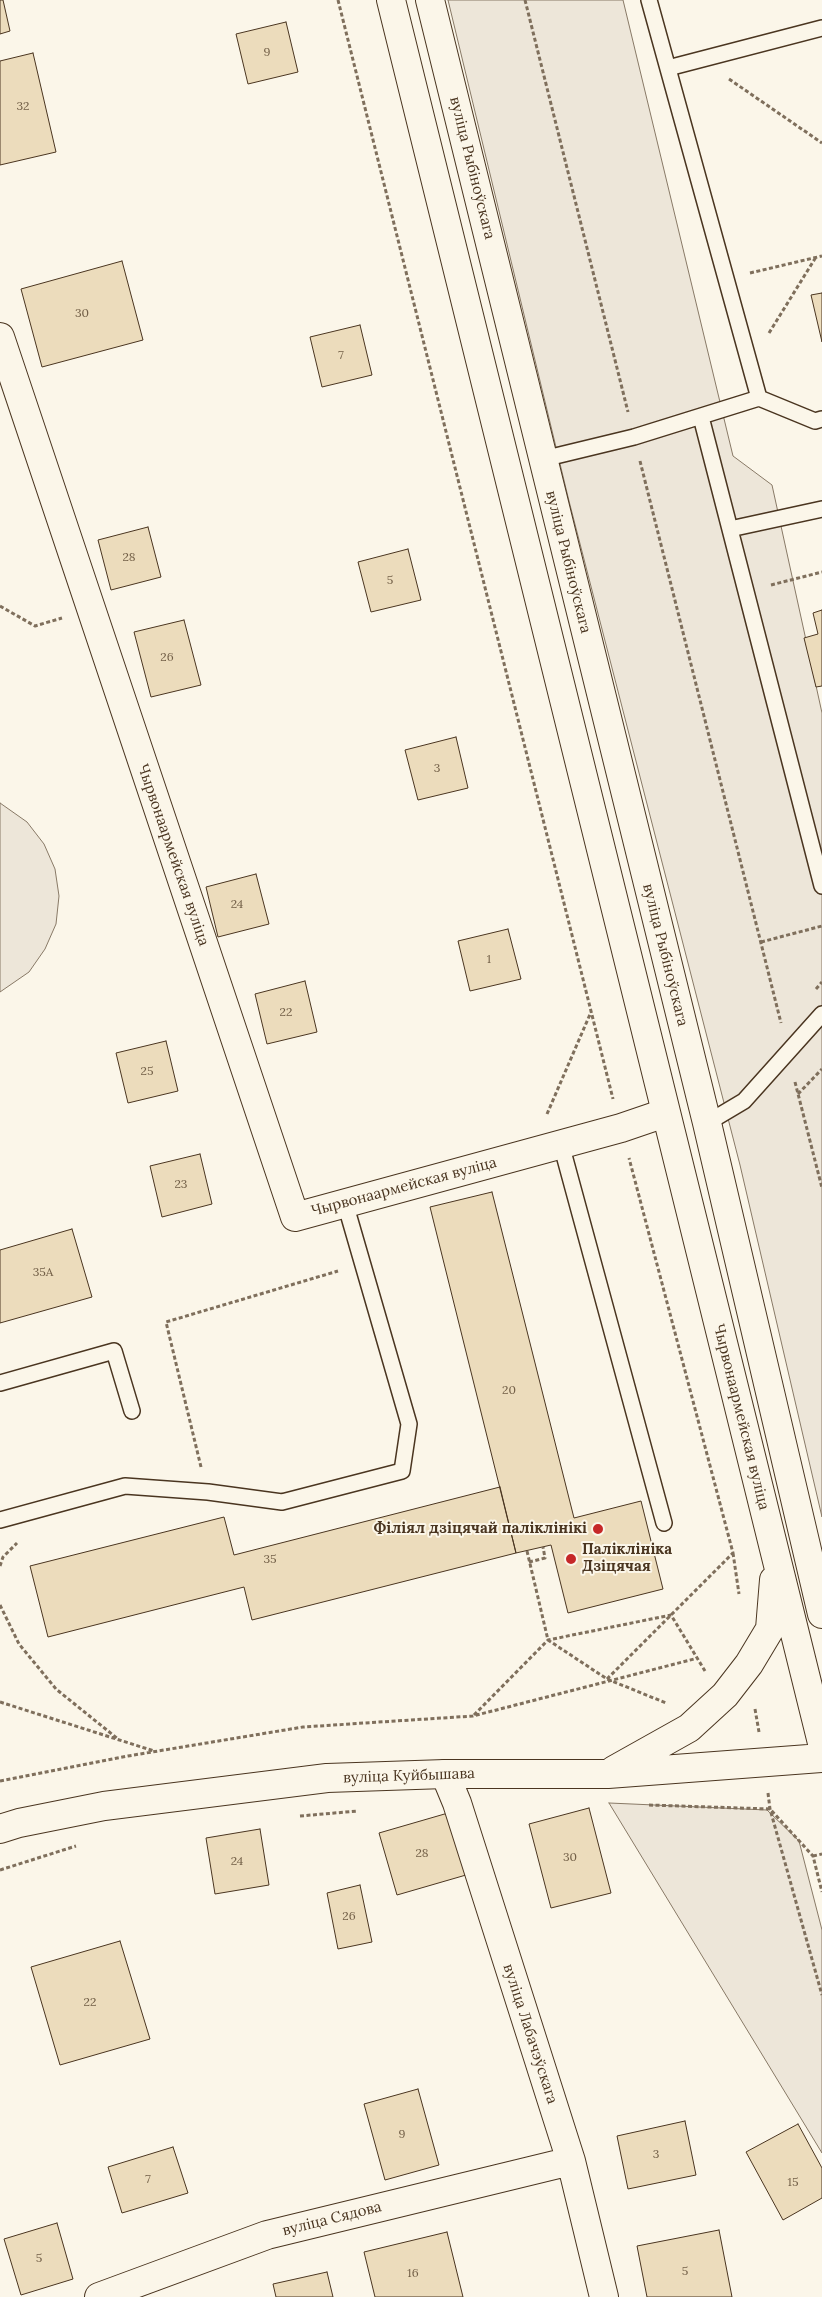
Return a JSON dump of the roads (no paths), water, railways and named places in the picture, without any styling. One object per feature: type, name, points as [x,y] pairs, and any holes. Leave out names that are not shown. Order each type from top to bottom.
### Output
[{"type":"main road","points":[[391,0],[665,1113]]},
{"type":"main road","name":"вуліца Рыбіноўскага","points":[[430,0],[707,1123]]},
{"type":"main road","name":"Чырвонаармейская вуліца","points":[[0,337],[295,1217],[621,1128],[665,1113],[822,1743]]},
{"type":"main road","points":[[707,1123],[822,1614]]},
{"type":"main road","points":[[608,1774],[689,1728],[725,1695],[749,1664],[770,1629],[776,1558]]},
{"type":"main road","name":"вуліца Куйбышава","points":[[0,1830],[19,1823],[104,1806],[216,1790],[327,1778],[445,1774],[608,1774],[822,1758]]},
{"type":"main road","name":"вуліца Лабачэўскага","points":[[445,1774],[457,1803],[571,2161],[604,2297]]},
{"type":"main road","name":"вуліца Сядова","points":[[99,2297],[267,2236],[571,2161]]},
{"type":"lane","points":[[649,0],[759,398]]},
{"type":"lane","points":[[668,68],[822,28]]},
{"type":"lane","points":[[543,458],[634,438],[759,398],[815,421],[822,419]]},
{"type":"lane","points":[[701,416],[822,886]]},
{"type":"lane","points":[[730,529],[822,509]]},
{"type":"lane","points":[[707,1123],[744,1101],[787,1050],[822,1014]]},
{"type":"lane","points":[[562,1144],[664,1523]]},
{"type":"lane","points":[[0,1520],[125,1486],[208,1492],[282,1502],[402,1471],[409,1424],[345,1204]]},
{"type":"lane","points":[[0,1383],[114,1351],[132,1411]]},
{"type":"place","name":"Філіял дзіцячай паліклінікі","points":[[598,1529]]},
{"type":"place","name":"Паліклініка Дзіцячая","points":[[571,1559]]}]
